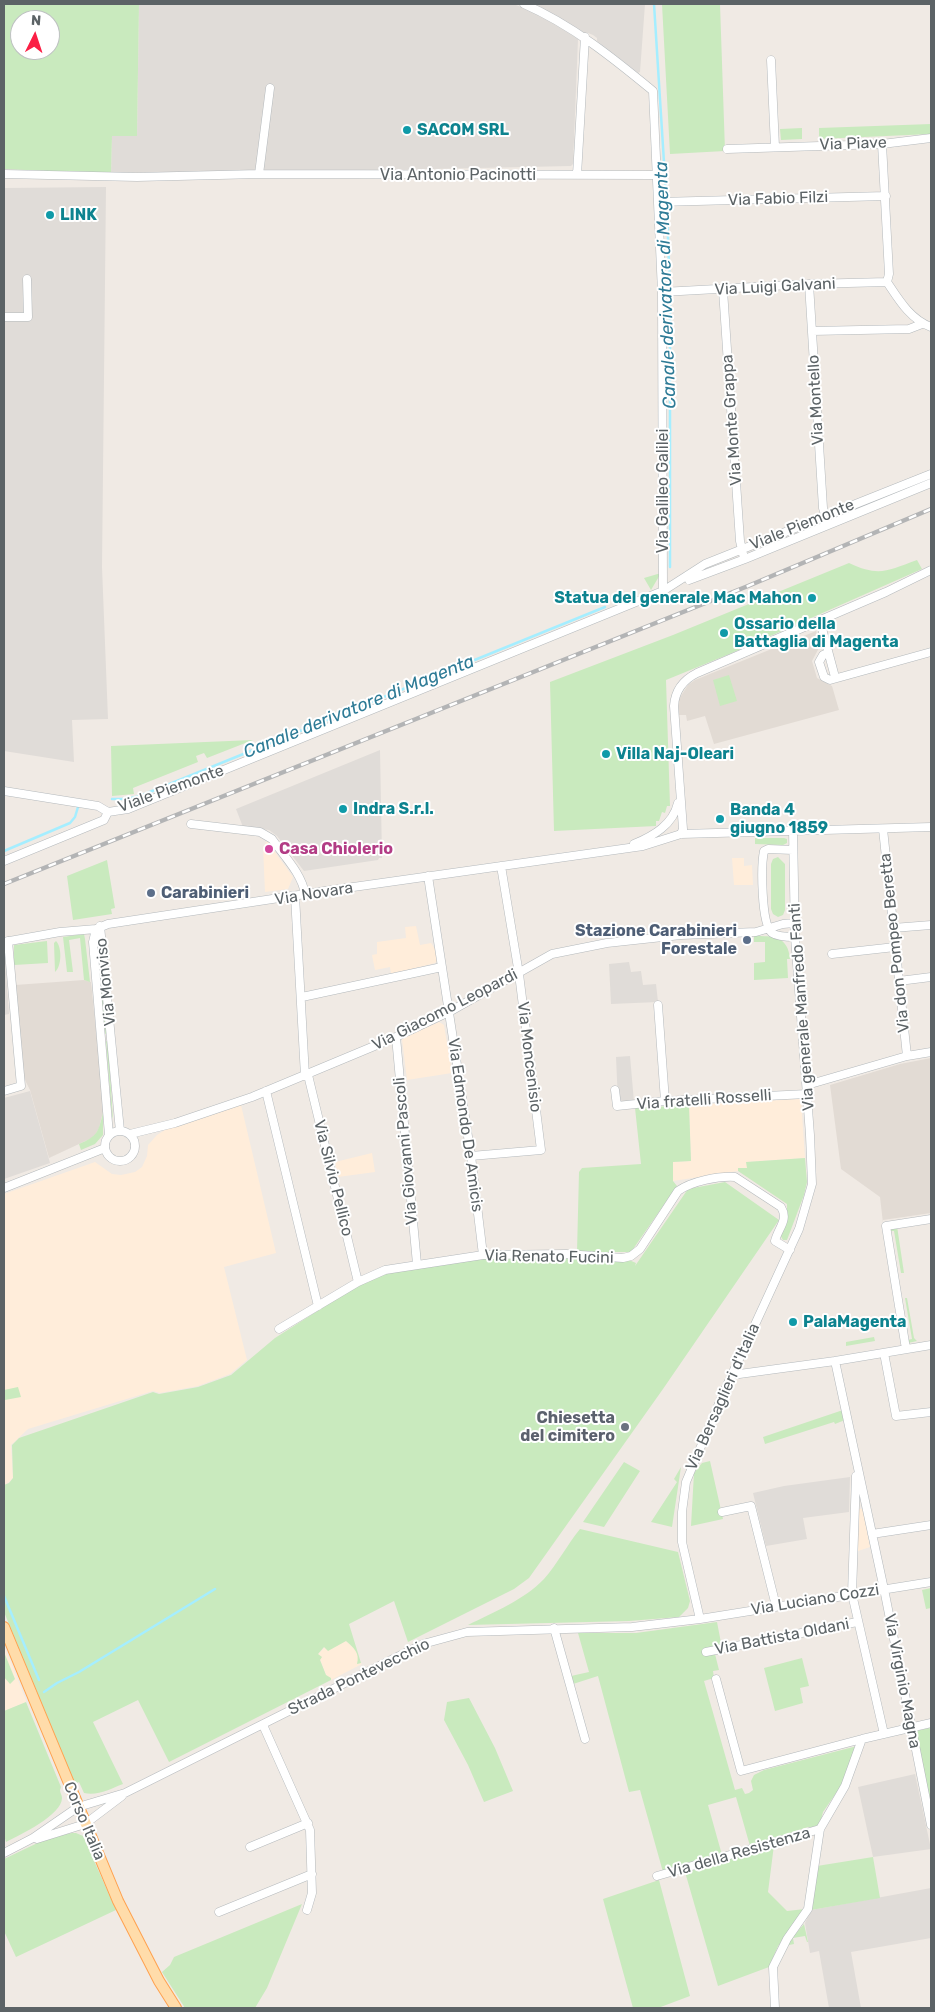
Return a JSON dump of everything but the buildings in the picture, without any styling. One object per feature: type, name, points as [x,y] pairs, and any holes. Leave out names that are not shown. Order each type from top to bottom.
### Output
[{"type":"main road","name":"Corso Italia","points":[[4,1627],[118,1901],[158,1981],[176,2008]]},
{"type":"street","points":[[524,4],[585,37],[577,175]]},
{"type":"street","name":"Via Galileo Galilei","points":[[585,37],[653,91],[657,175],[663,202],[667,292],[663,592]]},
{"type":"street","points":[[771,60],[775,147]]},
{"type":"street","points":[[258,174],[270,88]]},
{"type":"street","name":"Via Piave","points":[[727,149],[882,144],[931,138]]},
{"type":"street","points":[[882,144],[889,274],[887,282],[909,314],[922,324],[931,327]]},
{"type":"street","name":"Via Antonio Pacinotti","points":[[4,174],[137,177],[258,174],[657,175]]},
{"type":"street","name":"Via Fabio Filzi","points":[[663,202],[886,196]]},
{"type":"street","points":[[4,317],[28,317],[27,279]]},
{"type":"street","name":"Via Luigi Galvani","points":[[667,292],[809,284],[887,282]]},
{"type":"street","name":"Via Montello","points":[[809,284],[823,508],[829,525]]},
{"type":"street","name":"Via Monte Grappa","points":[[723,290],[741,550]]},
{"type":"street","points":[[812,331],[909,329],[922,324]]},
{"type":"street","name":"Viale Piemonte","points":[[108,812],[128,809],[663,592],[705,564],[931,474]]},
{"type":"street","name":"Viale Piemonte","points":[[677,584],[745,559],[931,483]]},
{"type":"street","points":[[741,550],[745,559]]},
{"type":"street","points":[[680,796],[677,811],[669,822],[667,833],[676,837],[682,829],[680,796],[674,706],[678,690],[688,677],[820,621],[931,570]]},
{"type":"street","points":[[820,621],[828,653],[823,655],[819,662],[824,677],[830,680],[835,677],[841,677],[931,652]]},
{"type":"street","points":[[4,791],[98,806],[108,812],[104,820],[4,861]]},
{"type":"street","points":[[669,822],[677,820],[682,829],[693,834],[793,830],[883,830],[931,827]]},
{"type":"street","name":"Via Novara","points":[[626,848],[654,834],[669,822]]},
{"type":"street","points":[[191,824],[260,832],[266,835],[272,839],[298,875],[305,894]]},
{"type":"street","name":"Via generale Manfredo Fanti","points":[[793,830],[794,923],[807,1085],[812,1184]]},
{"type":"street","name":"Via don Pompeo Beretta","points":[[883,830],[907,1056]]},
{"type":"street","name":"Via Novara","points":[[6,941],[305,894],[626,848],[659,842],[671,836]]},
{"type":"street","points":[[793,850],[768,849],[764,851],[764,913],[768,928],[773,934],[795,937]]},
{"type":"street","name":"Via Moncenisio","points":[[471,1156],[541,1150],[519,974],[501,866]]},
{"type":"street","name":"Via Edmondo De Amicis","points":[[428,876],[471,1156],[482,1255]]},
{"type":"street","name":"Via Silvio Pellico","points":[[295,896],[307,1075],[358,1282]]},
{"type":"street","name":"Via Giacomo Leopardi","points":[[130,1134],[214,1110],[307,1075],[449,1012],[552,954],[605,943],[681,935],[756,932],[783,924],[794,923]]},
{"type":"street","points":[[893,928],[931,925]]},
{"type":"street","name":"Via Monviso","points":[[98,928],[120,1131]]},
{"type":"street","name":"Via Monviso","points":[[98,928],[93,942],[110,1135]]},
{"type":"street","points":[[4,1091],[21,1086],[6,941]]},
{"type":"street","points":[[832,954],[895,947]]},
{"type":"street","points":[[302,997],[442,967]]},
{"type":"street","points":[[899,980],[931,977]]},
{"type":"street","points":[[658,1005],[665,1101]]},
{"type":"street","name":"Via Monviso","points":[[102,1038],[111,1037]]},
{"type":"street","name":"Via Giovanni Pascoli","points":[[396,1037],[416,1264]]},
{"type":"street","points":[[807,1085],[907,1056],[931,1052]]},
{"type":"street","name":"Via fratelli Rosselli","points":[[615,1090],[617,1106],[665,1101],[807,1094]]},
{"type":"street","points":[[266,1091],[318,1306]]},
{"type":"street","points":[[120,1131],[130,1134],[135,1142],[135,1147],[129,1159],[122,1162],[108,1156],[105,1148],[106,1141],[110,1135],[120,1131]]},
{"type":"street","points":[[4,1188],[105,1148]]},
{"type":"street","name":"Via Renato Fucini","points":[[279,1329],[358,1282],[385,1270],[482,1255],[566,1254],[631,1256],[640,1248],[678,1191],[685,1186],[731,1176],[738,1178],[782,1209],[784,1220],[775,1241],[790,1250]]},
{"type":"street","name":"Via Bersaglieri d'Italia","points":[[700,1619],[682,1542],[683,1494],[692,1466],[790,1250],[802,1221],[812,1184]]},
{"type":"street","points":[[906,1349],[886,1226],[931,1219]]},
{"type":"street","points":[[732,1375],[835,1361],[931,1345]]},
{"type":"street","points":[[884,1353],[896,1416],[931,1412]]},
{"type":"street","name":"Via Virginio Magna","points":[[835,1361],[884,1589],[931,1825]]},
{"type":"street","points":[[856,1464],[852,1594],[884,1734]]},
{"type":"street","points":[[722,1512],[751,1506],[776,1606]]},
{"type":"street","points":[[872,1534],[931,1525]]},
{"type":"street","name":"Via Luciano Cozzi","points":[[700,1619],[931,1582]]},
{"type":"street","name":"Strada Pontevecchio","points":[[78,1806],[125,1793],[426,1643],[467,1632],[632,1627],[700,1619]]},
{"type":"street","name":"Via Battista Oldani","points":[[706,1652],[857,1622]]},
{"type":"street","points":[[554,1628],[584,1739]]},
{"type":"street","points":[[716,1679],[741,1771],[862,1739],[931,1724]]},
{"type":"street","points":[[263,1725],[310,1830],[312,1893],[307,1910]]},
{"type":"street","points":[[775,2008],[773,1967],[787,1939],[808,1910],[820,1829],[846,1786],[862,1739]]},
{"type":"street","name":"Strada Pontevecchio","points":[[85,1824],[125,1793]]},
{"type":"street","points":[[19,1845],[56,1823],[78,1806]]},
{"type":"street","points":[[250,1848],[308,1823]]},
{"type":"street","points":[[5,1849],[85,1824]]},
{"type":"street","name":"Via della Resistenza","points":[[657,1876],[820,1829]]},
{"type":"street","points":[[219,1912],[312,1874]]},
{"type":"shaded area","points":[[139,4],[513,4],[539,13],[578,39],[573,164],[571,166],[201,174],[136,172],[111,174],[112,136],[137,136]]},
{"type":"shaded area","points":[[534,4],[645,4],[640,72],[638,73],[597,41],[597,38],[593,35],[586,34]]},
{"type":"shaded area","points":[[106,187],[102,567],[108,719],[72,720],[74,762],[4,751],[5,188]]},
{"type":"shaded area","points":[[816,631],[820,646],[812,661],[817,678],[832,686],[839,710],[714,744],[705,716],[687,721],[686,715],[678,715],[679,699],[688,685],[695,680]]},
{"type":"shaded area","points":[[380,750],[382,858],[304,871],[277,836],[269,830],[243,827],[236,809]]},
{"type":"shaded area","points":[[267,841],[293,877],[288,889],[265,892],[263,847]]},
{"type":"shaded area","points":[[732,858],[744,858],[744,866],[752,865],[753,885],[734,885]]},
{"type":"shaded area","points":[[416,926],[420,945],[431,943],[435,949],[437,961],[391,974],[390,967],[375,970],[372,955],[377,954],[377,942],[406,938],[405,927]]},
{"type":"shaded area","points":[[4,946],[9,1014],[4,1015]]},
{"type":"shaded area","points":[[629,962],[631,972],[641,971],[643,985],[656,984],[658,1002],[611,1004],[609,964]]},
{"type":"shaded area","points":[[84,980],[91,982],[104,1108],[99,1128],[94,1137],[49,1158],[30,1090],[24,1078],[15,985]]},
{"type":"shaded area","points":[[439,1022],[444,1025],[452,1073],[407,1080],[402,1039]]},
{"type":"shaded area","points":[[630,1056],[634,1102],[618,1102],[616,1057]]},
{"type":"shaded area","points":[[931,1058],[931,1213],[883,1220],[883,1223],[880,1197],[841,1169],[830,1085],[900,1064]]},
{"type":"shaded area","points":[[30,1091],[50,1163],[4,1179],[4,1098]]},
{"type":"shaded area","points":[[801,1099],[805,1158],[747,1162],[747,1168],[738,1168],[738,1171],[673,1181],[673,1162],[691,1161],[689,1105]]},
{"type":"shaded area","points":[[241,1105],[276,1253],[224,1267],[247,1360],[230,1374],[198,1386],[160,1393],[153,1391],[28,1429],[11,1445],[13,1478],[4,1485],[4,1194],[95,1162],[112,1174],[121,1175],[135,1172],[142,1167],[147,1156],[148,1145],[157,1135],[168,1128]]},
{"type":"shaded area","points":[[372,1153],[375,1172],[338,1177],[335,1162]]},
{"type":"shaded area","points":[[850,1477],[849,1512],[803,1518],[807,1539],[766,1546],[753,1493],[784,1486]]},
{"type":"shaded area","points":[[859,1509],[863,1509],[870,1547],[858,1551]]},
{"type":"shaded area","points":[[346,1641],[356,1650],[359,1658],[358,1664],[362,1664],[331,1680],[326,1675],[318,1654],[325,1647],[328,1650]]},
{"type":"shaded area","points":[[4,1645],[26,1702],[4,1711]]},
{"type":"shaded area","points":[[915,1774],[931,1849],[873,1857],[858,1787]]},
{"type":"shaded area","points":[[931,1888],[931,1938],[851,1952],[861,2008],[829,2008],[819,1951],[810,1953],[805,1923],[811,1910]]},
{"type":"green space","points":[[4,4],[139,4],[137,136],[112,136],[111,174],[4,169]]},
{"type":"green space","points":[[662,4],[720,4],[725,151],[670,154]]},
{"type":"green space","points":[[931,124],[931,134],[819,139],[819,128]]},
{"type":"green space","points":[[802,128],[802,139],[781,140],[780,129]]},
{"type":"green space","points":[[917,560],[922,569],[666,680],[670,806],[667,806],[665,813],[662,812],[659,821],[656,821],[656,826],[554,831],[550,682],[673,635],[849,563],[868,570],[883,571]]},
{"type":"green space","points":[[661,573],[651,590],[644,578]]},
{"type":"green space","points":[[729,675],[737,701],[720,706],[713,680]]},
{"type":"green space","points":[[253,740],[207,758],[204,753],[196,756],[198,762],[133,788],[134,794],[112,796],[111,746]]},
{"type":"green space","points":[[755,838],[784,838],[787,839],[787,843],[783,845],[755,844]]},
{"type":"green space","points":[[778,857],[785,864],[785,910],[783,915],[778,917],[773,914],[771,909],[771,864],[773,859]]},
{"type":"green space","points":[[107,860],[115,908],[111,909],[112,914],[73,920],[67,876]]},
{"type":"green space","points":[[84,934],[90,982],[84,980],[80,938],[69,940],[73,972],[67,972],[63,937]]},
{"type":"green space","points":[[754,936],[773,937],[783,942],[789,951],[790,959],[787,959],[788,978],[754,980],[754,963],[765,962],[765,942],[754,942]]},
{"type":"green space","points":[[47,941],[48,963],[14,965],[14,945]]},
{"type":"green space","points":[[56,941],[60,956],[59,965],[55,972],[54,943]]},
{"type":"green space","points":[[98,944],[106,1034],[104,1033]]},
{"type":"green space","points":[[106,1041],[108,1042],[113,1119],[112,1116]]},
{"type":"green space","points":[[689,1105],[691,1161],[673,1162],[673,1181],[677,1186],[631,1252],[577,1252],[579,1172],[582,1168],[641,1164],[635,1108]]},
{"type":"green space","points":[[103,1113],[103,1135],[95,1144],[81,1150],[79,1144],[94,1136],[100,1125]]},
{"type":"green space","points":[[805,1158],[807,1182],[804,1195],[787,1240],[783,1240],[780,1235],[787,1223],[787,1204],[738,1171],[738,1168],[747,1168],[746,1162]]},
{"type":"green space","points":[[725,1182],[779,1220],[663,1389],[529,1578],[514,1589],[408,1642],[394,1601],[349,1624],[361,1663],[357,1664],[357,1654],[354,1648],[346,1641],[328,1651],[324,1647],[318,1654],[322,1657],[320,1660],[326,1675],[331,1680],[169,1762],[138,1700],[93,1722],[123,1784],[104,1792],[89,1794],[84,1793],[79,1782],[75,1784],[4,1612],[4,1485],[13,1478],[12,1445],[19,1438],[153,1392],[159,1394],[198,1387],[231,1375],[275,1338],[355,1287],[391,1272],[479,1259],[574,1257],[629,1260],[636,1263],[635,1266],[688,1189]]},
{"type":"green space","points":[[897,1226],[904,1273],[901,1273],[894,1231],[889,1231],[888,1227]]},
{"type":"green space","points":[[905,1298],[907,1298],[914,1338],[917,1341],[908,1343],[907,1340],[912,1339]]},
{"type":"green space","points":[[874,1337],[875,1341],[846,1346],[846,1342]]},
{"type":"green space","points":[[18,1387],[21,1397],[5,1400],[4,1390]]},
{"type":"green space","points":[[843,1410],[845,1420],[765,1444],[763,1437]]},
{"type":"green space","points":[[710,1461],[723,1519],[691,1526],[694,1473],[702,1463]]},
{"type":"green space","points":[[624,1462],[640,1471],[604,1527],[583,1522]]},
{"type":"green space","points":[[681,1467],[672,1527],[651,1522],[677,1482],[674,1479]]},
{"type":"green space","points":[[580,1529],[678,1552],[690,1601],[688,1608],[679,1617],[629,1621],[468,1625],[508,1605],[536,1586],[549,1573]]},
{"type":"green space","points":[[931,1588],[931,1608],[926,1609],[922,1590]]},
{"type":"green space","points":[[717,1622],[722,1648],[714,1650],[719,1670],[713,1671],[714,1678],[704,1681],[735,1790],[742,1788],[745,1794],[749,1793],[753,1790],[751,1781],[754,1775],[764,1770],[857,1746],[843,1783],[823,1812],[819,1828],[808,1827],[750,1846],[736,1797],[708,1805],[722,1855],[663,1872],[640,1790],[629,1792],[598,1676],[573,1684],[571,1676],[589,1672],[578,1633],[636,1633]]},
{"type":"green space","points":[[4,1652],[15,1679],[10,1684],[4,1677]]},
{"type":"green space","points":[[802,1658],[809,1686],[800,1688],[803,1703],[775,1711],[764,1668]]},
{"type":"green space","points":[[469,1698],[495,1748],[513,1791],[484,1802],[468,1765],[444,1720],[447,1702]]},
{"type":"green space","points":[[26,1702],[61,1787],[62,1798],[60,1804],[48,1818],[6,1842],[4,1835],[4,1711]]},
{"type":"green space","points":[[931,1729],[931,1809],[915,1734],[916,1731]]},
{"type":"green space","points":[[72,1833],[83,1836],[116,1910],[16,1957],[4,1931],[4,1859],[50,1837]]},
{"type":"green space","points":[[774,1845],[768,1892],[787,1911],[805,1909],[796,1924],[778,1946],[769,1967],[718,1986],[685,1872]]},
{"type":"green space","points":[[873,1857],[880,1898],[811,1910],[817,1866]]},
{"type":"green space","points":[[659,1880],[690,1996],[658,2008],[633,2008],[603,1899]]},
{"type":"green space","points":[[302,1904],[267,1988],[255,2008],[185,2008],[162,1972],[170,1965],[174,1957]]},
{"type":"green space","points":[[804,1924],[808,1942],[805,1936],[793,1938],[794,1944],[789,1945],[789,1941]]},
{"type":"waterway","name":"Canale derivatore di Magenta","points":[[654,4],[667,210],[670,294],[670,567]]},
{"type":"waterway","name":"Canale derivatore di Magenta","points":[[112,799],[127,799],[140,796],[605,607]]},
{"type":"waterway","name":"Canale derivatore di Magenta","points":[[4,851],[70,823],[75,817],[78,807]]},
{"type":"waterway","points":[[44,1692],[215,1589]]},
{"type":"waterway","points":[[4,1596],[39,1680]]},
{"type":"railway","points":[[4,884],[748,586],[931,509]]},
{"type":"place","name":"SACOM SRL","points":[[407,130]]},
{"type":"place","name":"LINK","points":[[50,215]]},
{"type":"place","name":"Statua del generale Mac Mahon","points":[[812,598]]},
{"type":"place","name":"Ossario della Battaglia di Magenta","points":[[724,633]]},
{"type":"place","name":"Villa Naj-Oleari","points":[[606,754]]},
{"type":"place","name":"Indra S.r.l.","points":[[343,809]]},
{"type":"place","name":"Banda 4 giugno 1859","points":[[720,819]]},
{"type":"place","name":"Casa Chiolerio","points":[[269,849]]},
{"type":"place","name":"Carabinieri","points":[[151,893]]},
{"type":"place","name":"Stazione Carabinieri Forestale","points":[[747,940]]},
{"type":"place","name":"PalaMagenta","points":[[793,1322]]},
{"type":"place","name":"Chiesetta del cimitero","points":[[625,1427]]}]
